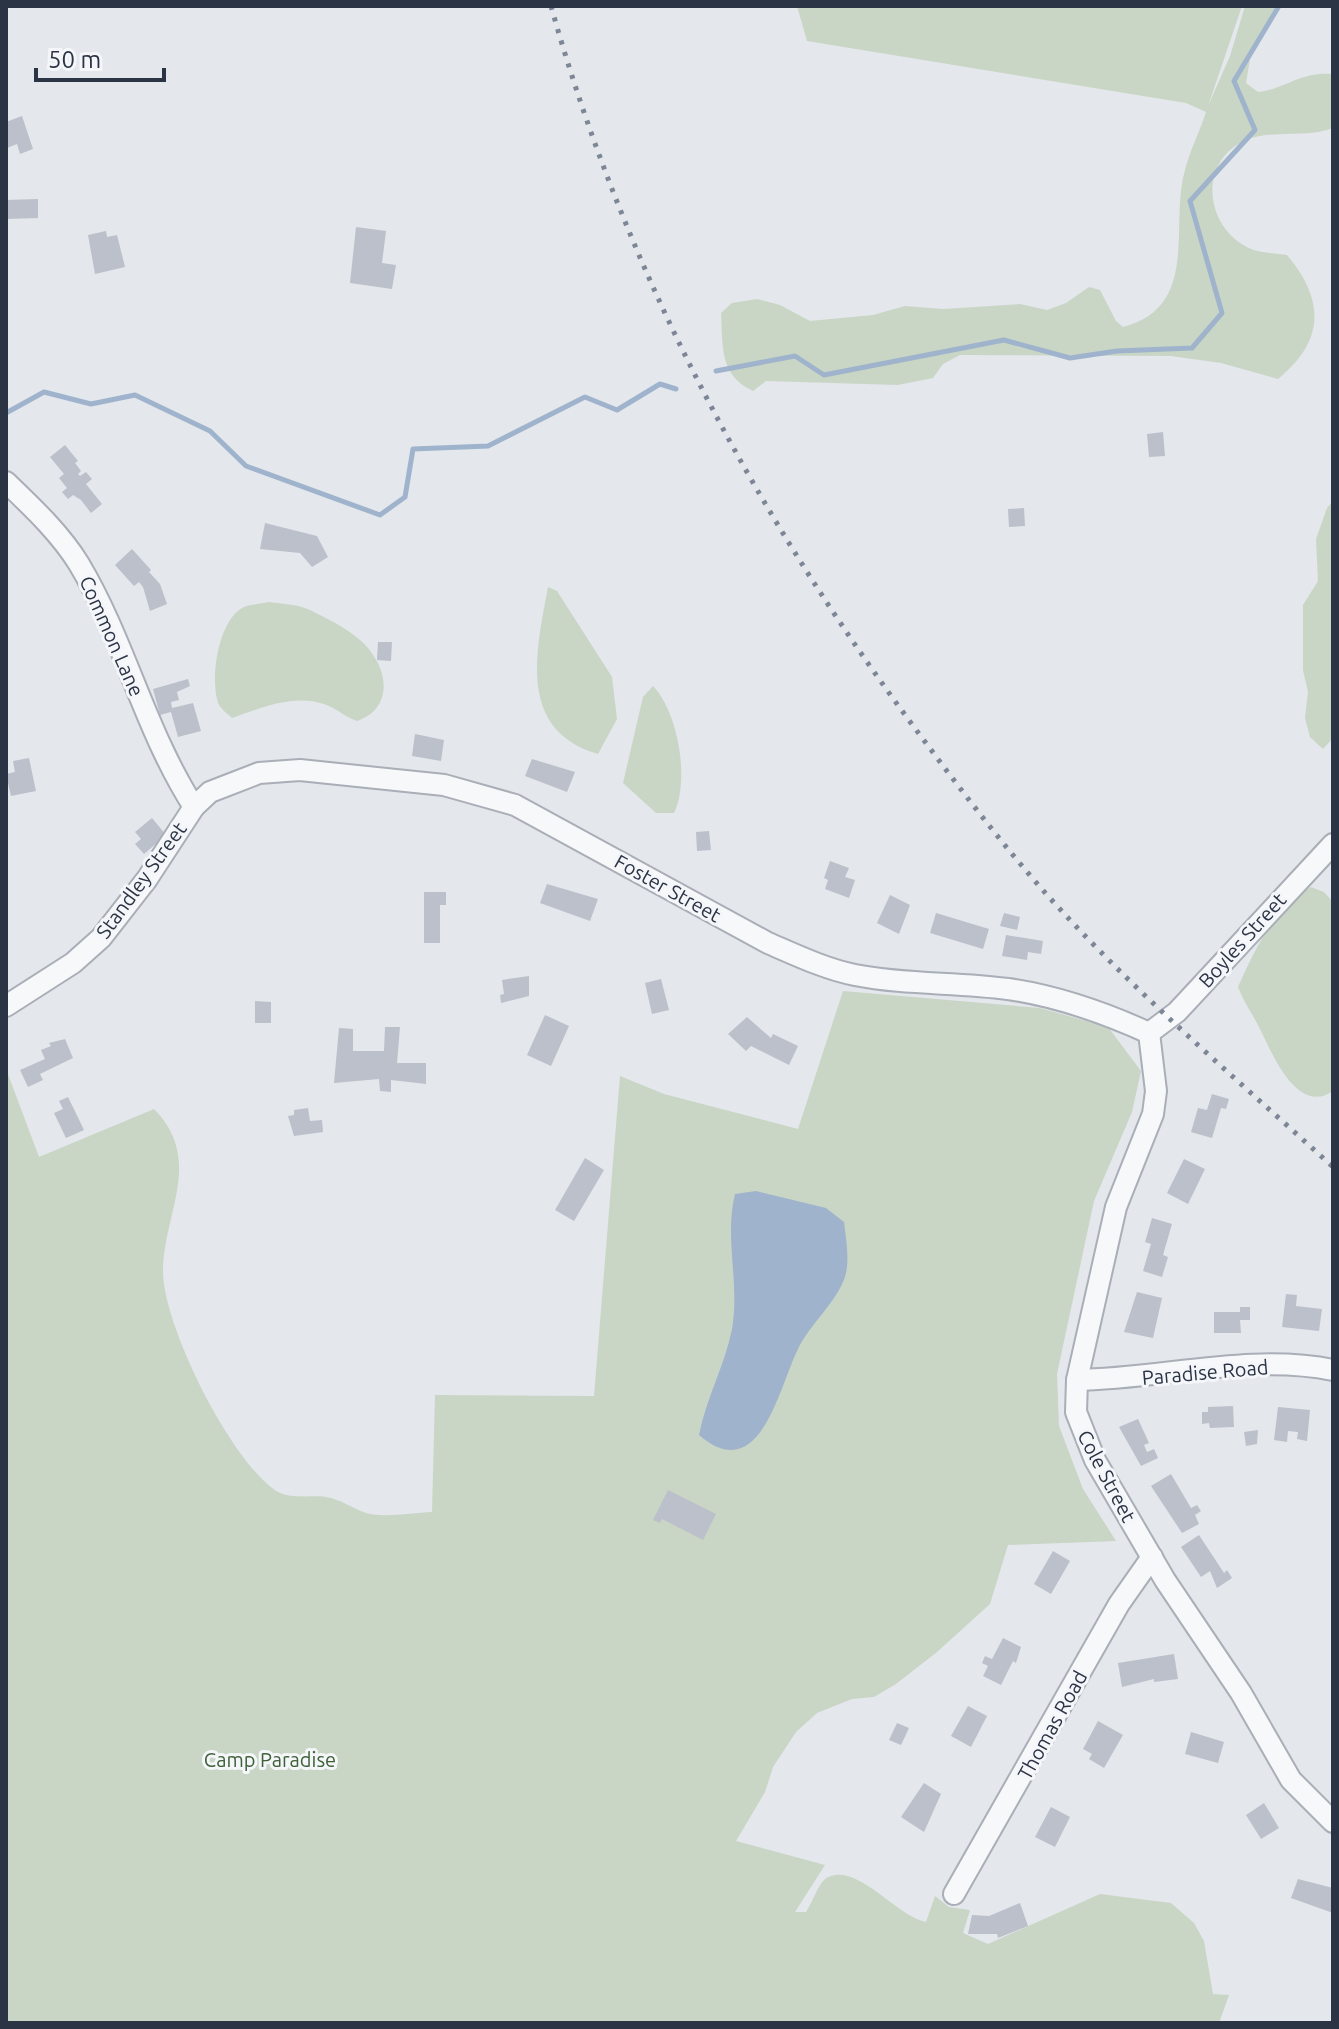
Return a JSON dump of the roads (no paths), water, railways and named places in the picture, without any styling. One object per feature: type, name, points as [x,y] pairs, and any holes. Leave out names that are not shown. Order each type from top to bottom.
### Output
[{"type":"street","name":"Common Lane","points":[[6,482],[77,561],[98,598],[170,769],[194,807]]},
{"type":"street","name":"Foster Street","points":[[194,807],[210,792],[259,773],[300,770],[444,785],[515,805],[561,827],[768,943],[811,962],[853,975],[904,982],[1011,989],[1086,1008],[1149,1033]]},
{"type":"street","name":"Standley Street","points":[[6,1006],[73,963],[101,938],[147,879],[194,807]]},
{"type":"street","name":"Boyles Street","points":[[1149,1033],[1177,1012],[1333,844]]},
{"type":"street","name":"Cole Street","points":[[1149,1033],[1156,1091],[1153,1114],[1116,1207],[1077,1380],[1075,1399],[1079,1425],[1095,1460],[1152,1557],[1241,1693],[1291,1780],[1333,1822]]},
{"type":"street","name":"Paradise Road","points":[[1077,1380],[1264,1366],[1307,1365],[1333,1370]]},
{"type":"street","name":"Thomas Road","points":[[954,1894],[1119,1604],[1152,1557]]},
{"type":"water","points":[[756,1191],[826,1208],[844,1222],[846,1270],[836,1296],[798,1349],[764,1426],[752,1441],[738,1449],[720,1448],[699,1435],[732,1329],[731,1227],[735,1194]]},
{"type":"waterway","points":[[716,371],[795,356],[824,375],[1004,340],[1070,358],[1117,351],[1192,348],[1222,313],[1190,201],[1255,130],[1234,81],[1279,6]]},
{"type":"waterway","points":[[6,413],[44,392],[91,404],[135,395],[210,431],[246,466],[380,515],[405,497],[413,449],[488,446],[585,397],[617,410],[660,384],[676,389]]},
{"type":"railway","points":[[551,6],[615,198],[698,381],[746,470],[852,641],[964,794],[1058,907],[1158,1008],[1333,1167]]},
{"type":"park label","name":"Camp Paradise","points":[[270,1759]]}]
